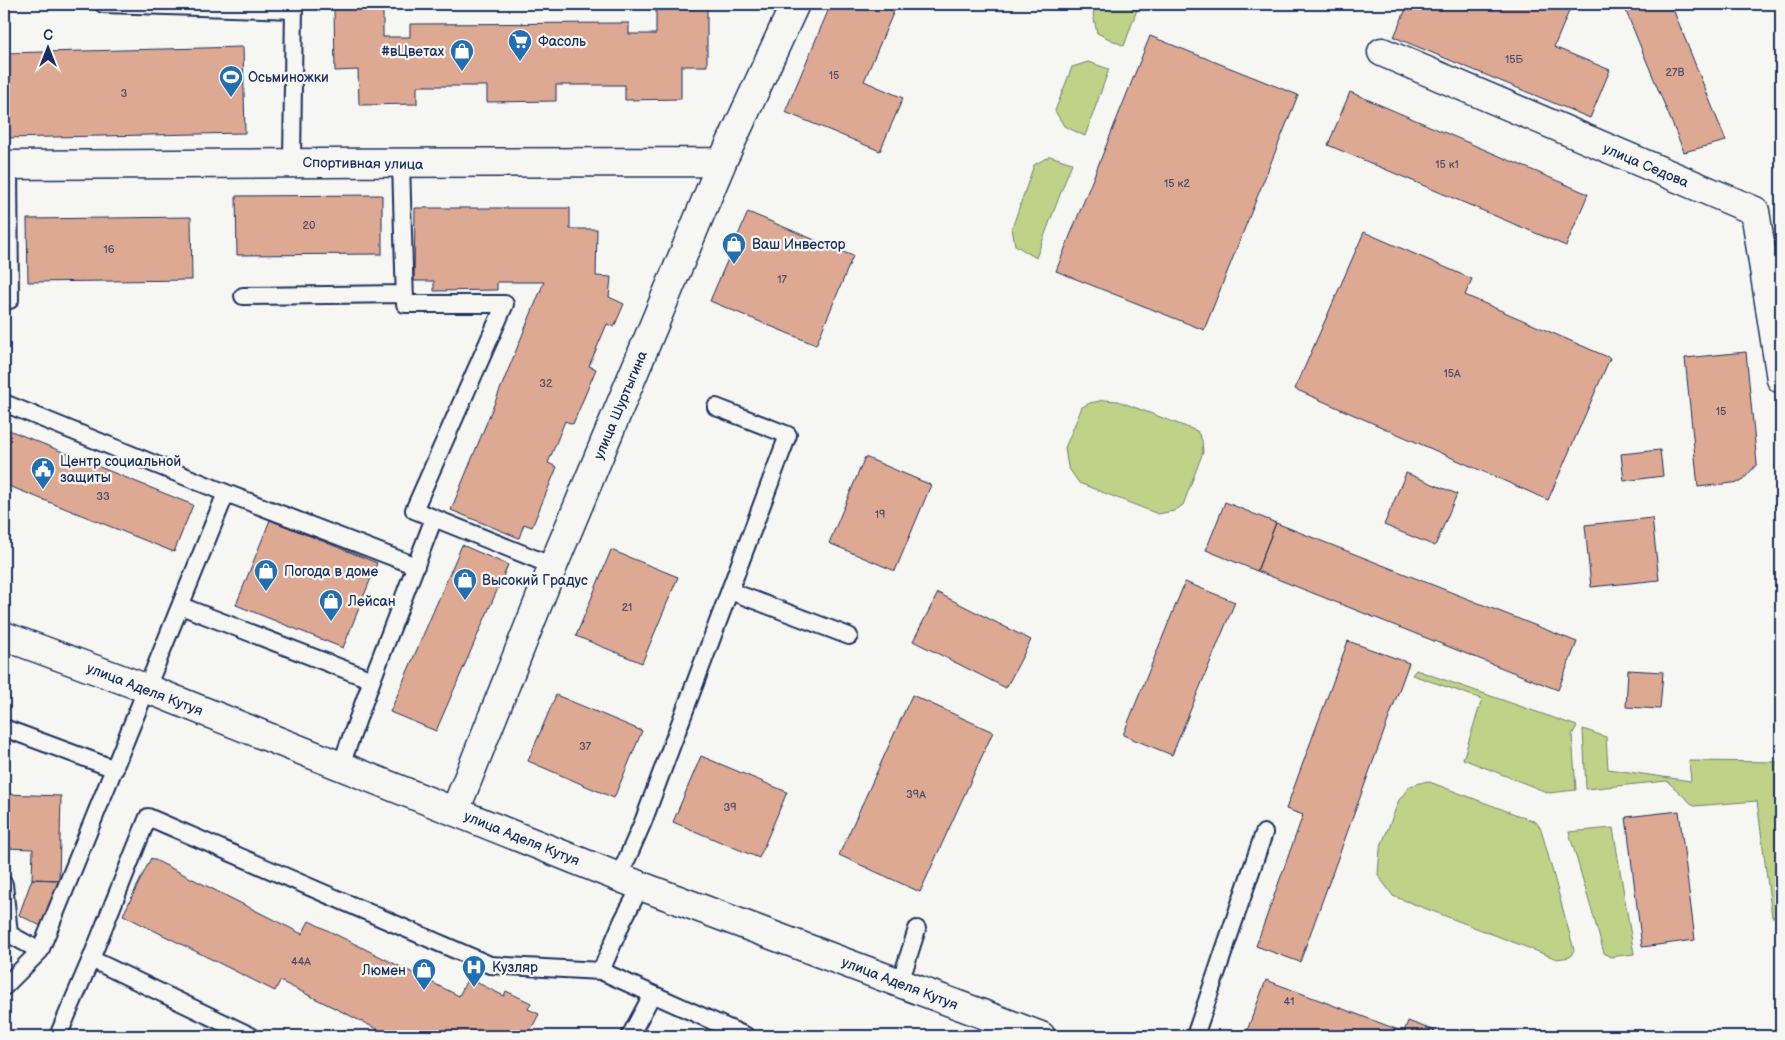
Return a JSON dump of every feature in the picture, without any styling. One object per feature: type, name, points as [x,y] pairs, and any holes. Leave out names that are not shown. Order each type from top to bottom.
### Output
[{"type":"street","name":"улица Шуртыгина","points":[[455,811],[553,566],[722,162],[795,4]]},
{"type":"street","name":"улица Седова","points":[[1382,52],[1755,211],[1781,379]]},
{"type":"street","name":"Спортивная улица","points":[[6,165],[292,162],[722,162]]},
{"type":"street","name":"улица Аделя Кутуя","points":[[4,636],[148,689],[630,881],[1041,1036]]},
{"type":"lane","points":[[103,4],[294,7],[292,162]]},
{"type":"lane","points":[[401,163],[405,304],[505,304],[414,510],[553,566]]},
{"type":"lane","points":[[6,165],[10,300]]},
{"type":"lane","points":[[243,296],[405,294]]},
{"type":"lane","points":[[4,402],[226,493],[416,566]]},
{"type":"lane","points":[[601,971],[623,920],[643,822],[788,435],[716,407]]},
{"type":"lane","points":[[5,984],[40,952],[226,493]]},
{"type":"lane","points":[[341,765],[434,518]]},
{"type":"lane","points":[[730,591],[849,636]]},
{"type":"lane","points":[[181,606],[372,680]]},
{"type":"lane","points":[[4,728],[115,769]]},
{"type":"lane","points":[[58,1036],[148,817],[490,965],[601,971],[746,1036]]},
{"type":"lane","points":[[1195,1036],[1264,833]]},
{"type":"lane","points":[[4,884],[9,934],[40,952]]},
{"type":"lane","points":[[900,983],[918,929]]},
{"type":"lane","points":[[91,958],[251,1036]]},
{"type":"lane","points":[[630,1036],[652,995]]},
{"type":"green space","points":[[1097,4],[1139,4],[1124,46],[1097,33],[1093,14]]},
{"type":"green space","points":[[1088,62],[1109,69],[1085,136],[1064,126],[1055,111],[1072,67]]},
{"type":"green space","points":[[1050,156],[1072,163],[1036,258],[1015,245],[1012,228],[1034,165]]},
{"type":"green space","points":[[1104,400],[1118,401],[1197,431],[1202,440],[1203,452],[1183,505],[1174,511],[1158,514],[1079,483],[1068,467],[1065,448],[1082,407]]},
{"type":"green space","points":[[1416,670],[1577,726],[1572,735],[1576,790],[1549,793],[1463,759],[1482,699],[1412,675]]},
{"type":"green space","points":[[1583,729],[1606,737],[1608,769],[1691,781],[1689,761],[1781,762],[1781,916],[1772,917],[1757,801],[1694,806],[1667,781],[1586,789]]},
{"type":"green space","points":[[1427,781],[1536,822],[1541,829],[1574,950],[1570,957],[1557,959],[1393,896],[1378,875],[1380,849],[1399,800],[1410,786]]},
{"type":"green space","points":[[1613,828],[1634,954],[1610,957],[1604,953],[1569,832]]},
{"type":"building","points":[[656,4],[707,4],[707,66],[681,66],[681,99],[625,100],[625,85],[556,85],[556,101],[487,102],[487,86],[417,86],[417,104],[359,105],[358,70],[335,71],[334,8],[383,8],[383,37],[410,37],[410,24],[629,23],[629,34],[656,34]]},
{"type":"building","points":[[831,4],[897,4],[864,81],[903,98],[880,151],[785,112]]},
{"type":"building","points":[[1408,4],[1572,4],[1554,47],[1610,70],[1590,118],[1394,37]]},
{"type":"building","points":[[1623,4],[1671,4],[1726,141],[1684,152]]},
{"type":"building","points":[[1150,36],[1298,95],[1204,330],[1056,271]]},
{"type":"building","points":[[243,47],[245,133],[4,138],[4,53]]},
{"type":"building","points":[[1350,92],[1588,194],[1566,246],[1328,145]]},
{"type":"building","points":[[382,195],[382,254],[237,255],[236,196]]},
{"type":"building","points":[[415,208],[570,208],[570,229],[597,229],[596,276],[611,277],[609,297],[624,304],[614,327],[607,324],[589,366],[596,369],[573,424],[565,421],[548,463],[557,467],[532,527],[524,524],[519,538],[451,510],[544,282],[497,282],[497,290],[434,291],[434,281],[414,281]]},
{"type":"building","points":[[748,212],[853,256],[816,345],[710,301]]},
{"type":"building","points":[[191,217],[192,280],[28,282],[27,219]]},
{"type":"building","points":[[1364,232],[1472,279],[1465,295],[1610,358],[1548,500],[1295,389]]},
{"type":"building","points":[[1746,352],[1757,464],[1741,482],[1698,487],[1685,358]]},
{"type":"building","points":[[4,428],[193,505],[174,552],[4,484]]},
{"type":"building","points":[[1660,450],[1663,476],[1624,481],[1621,454]]},
{"type":"building","points":[[865,457],[931,485],[895,571],[829,543]]},
{"type":"building","points":[[1406,473],[1457,494],[1435,546],[1384,525]]},
{"type":"building","points":[[1225,502],[1276,523],[1257,571],[1206,550]]},
{"type":"building","points":[[1652,518],[1659,580],[1591,587],[1585,525]]},
{"type":"building","points":[[270,520],[377,563],[343,648],[236,605]]},
{"type":"building","points":[[1276,523],[1577,642],[1558,690],[1257,571]]},
{"type":"building","points":[[462,545],[508,565],[436,731],[390,712]]},
{"type":"building","points":[[611,550],[678,577],[642,663],[576,636]]},
{"type":"building","points":[[1185,582],[1235,602],[1172,755],[1123,735]]},
{"type":"building","points":[[938,593],[1031,640],[1006,688],[913,641]]},
{"type":"building","points":[[1348,641],[1409,663],[1300,962],[1256,946],[1303,815],[1286,809]]},
{"type":"building","points":[[1628,670],[1663,672],[1660,709],[1626,707]]},
{"type":"building","points":[[556,695],[642,731],[614,798],[528,761]]},
{"type":"building","points":[[912,695],[993,732],[920,892],[839,855]]},
{"type":"building","points":[[701,756],[787,792],[759,858],[673,822]]},
{"type":"building","points":[[4,794],[61,796],[59,880],[32,879],[33,849],[4,848]]},
{"type":"building","points":[[1679,811],[1695,940],[1642,947],[1626,817]]},
{"type":"building","points":[[151,858],[302,934],[309,921],[459,996],[468,978],[504,996],[506,991],[531,1003],[528,1009],[539,1014],[528,1035],[532,1036],[391,1036],[280,981],[275,991],[123,915]]},
{"type":"building","points":[[32,879],[59,880],[41,926],[19,915]]},
{"type":"building","points":[[1266,980],[1404,1032],[1408,1021],[1435,1031],[1433,1036],[1245,1036]]},
{"type":"place","name":"Фасоль","points":[[520,62]]},
{"type":"place","name":"#вЦветах","points":[[462,72]]},
{"type":"place","name":"Осьминожки","points":[[231,98]]},
{"type":"place","name":"Ваш Инвестор","points":[[734,265]]},
{"type":"place","name":"Центр социальной защиты","points":[[43,490]]},
{"type":"place","name":"Погода в доме","points":[[266,592]]},
{"type":"place","name":"Высокий Градус","points":[[465,601]]},
{"type":"place","name":"Лейсан","points":[[331,622]]},
{"type":"place","name":"Кузляр","points":[[474,988]]},
{"type":"place","name":"Люмен","points":[[424,991]]}]
